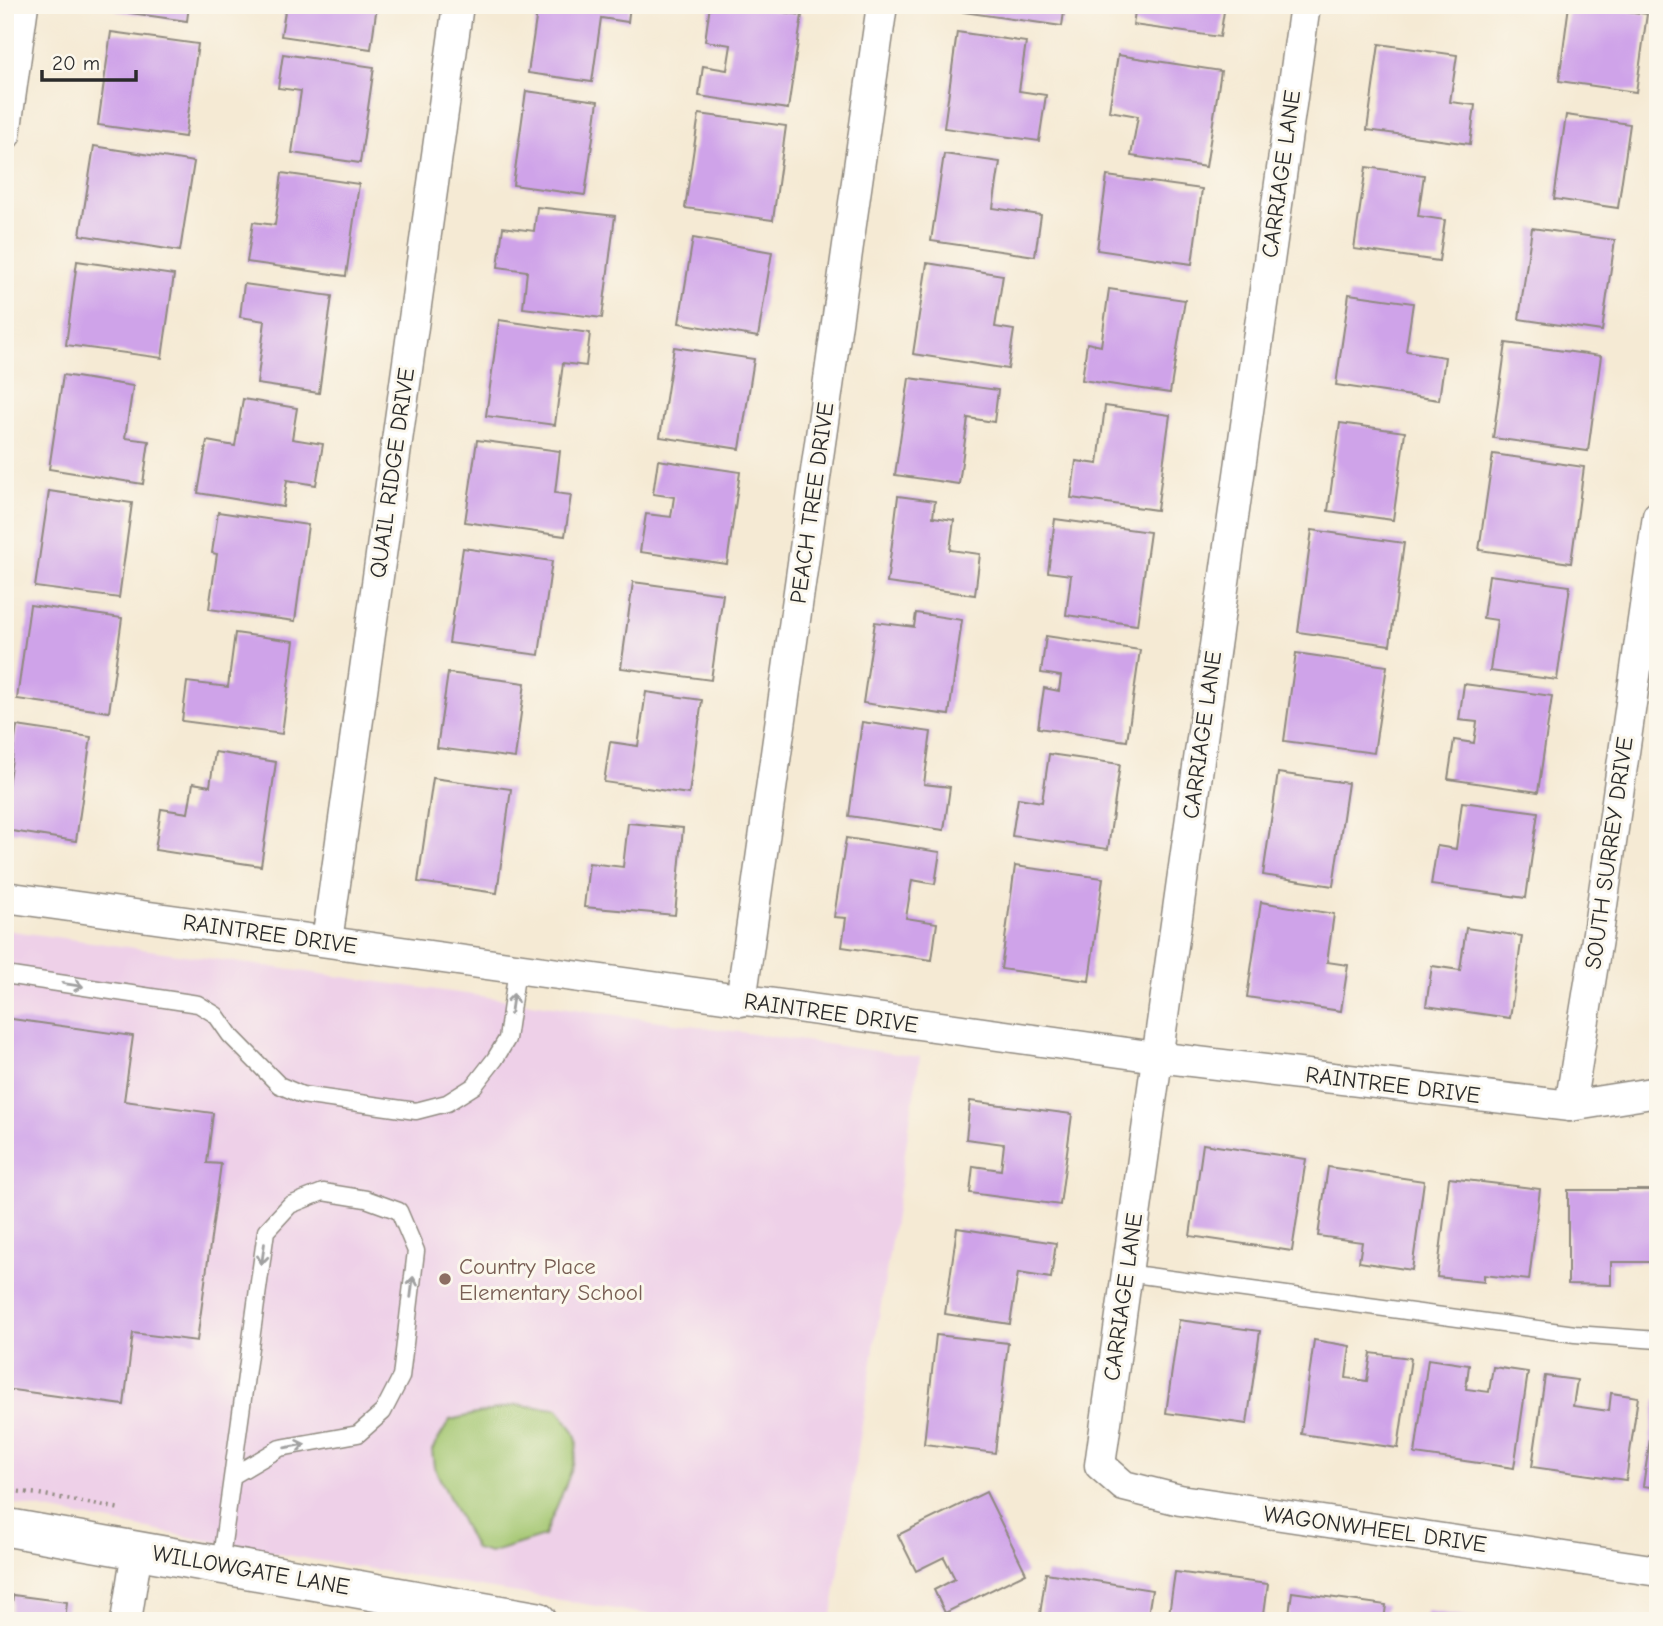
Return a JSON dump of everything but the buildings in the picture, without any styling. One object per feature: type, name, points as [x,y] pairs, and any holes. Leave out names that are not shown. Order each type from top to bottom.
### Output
[{"type":"street","points":[[5,135],[23,5]]},
{"type":"street","name":"QUAIL RIDGE DRIVE","points":[[327,941],[458,5]]},
{"type":"street","name":"PEACH TREE DRIVE","points":[[741,1001],[882,5]]},
{"type":"street","name":"CARRIAGE LANE","points":[[1100,1465],[1305,5]]},
{"type":"street","name":"SOUTH SURREY DRIVE","points":[[1570,1106],[1598,933],[1658,516]]},
{"type":"street","name":"RAINTREE DRIVE","points":[[5,897],[1156,1058],[1570,1106],[1658,1092]]},
{"type":"street","name":"WAGONWHEEL DRIVE","points":[[1100,1465],[1124,1486],[1180,1500],[1658,1571]]},
{"type":"street","name":"WILLOWGATE LANE","points":[[5,1527],[220,1565],[405,1609],[538,1621]]},
{"type":"street","points":[[126,1621],[138,1550]]},
{"type":"lane","points":[[5,975],[198,1004],[216,1016],[230,1035],[279,1085],[302,1095],[416,1111],[447,1103],[474,1086],[495,1059],[506,1039],[517,969]]},
{"type":"lane","points":[[220,1565],[266,1231],[290,1205],[323,1192],[366,1199],[399,1211],[416,1251],[401,1377],[383,1412],[358,1434],[280,1448],[234,1475]]},
{"type":"lane","points":[[1126,1273],[1575,1334],[1658,1340]]},
{"type":"path","points":[[5,1490],[121,1509]]},
{"type":"shaded area","name":"Country Place Elementary School","points":[[5,930],[920,1057],[831,1621],[688,1621],[274,1553],[5,1502]]},
{"type":"green space","points":[[516,1405],[558,1409],[576,1437],[575,1458],[544,1536],[490,1553],[475,1549],[434,1467],[432,1450],[450,1420]]},
{"type":"place","name":"Country Place Elementary School","points":[[445,1279]]}]
